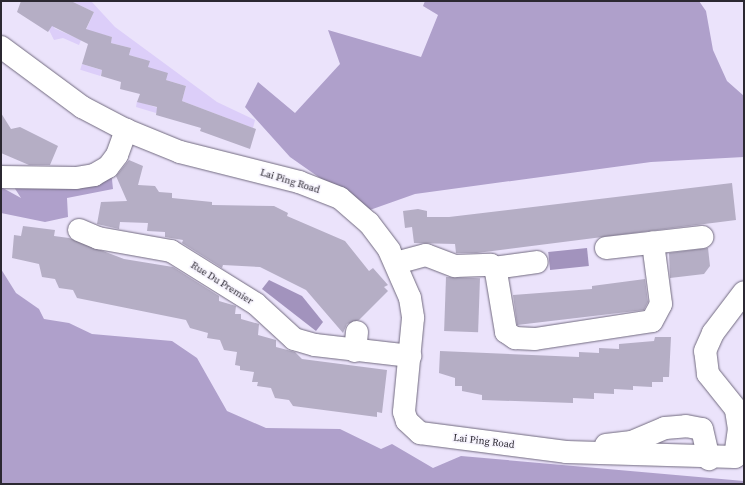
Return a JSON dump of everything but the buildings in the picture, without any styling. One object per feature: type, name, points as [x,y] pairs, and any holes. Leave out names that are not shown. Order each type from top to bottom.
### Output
[{"type":"street","name":"Lai Ping Road","points":[[1,47],[82,107],[126,130],[180,152],[299,182],[340,198],[369,223],[396,263],[411,304],[404,356],[404,412],[407,421],[420,433],[566,452],[709,459],[702,429],[686,426],[665,428],[632,442],[566,452]]},
{"type":"street","points":[[1,177],[68,178],[94,175],[108,167],[117,155],[126,130]]},
{"type":"street","name":"Rue Du Premier","points":[[79,230],[98,238],[171,251],[235,290],[294,339],[356,341],[404,356]]},
{"type":"street","points":[[606,248],[702,237]]},
{"type":"street","points":[[494,268],[503,327],[509,335],[535,338],[605,330],[652,320],[660,311],[653,243]]},
{"type":"street","points":[[396,263],[434,256],[455,266],[484,262],[494,268],[537,262]]},
{"type":"street","points":[[709,459],[735,457],[739,429],[736,409],[708,374],[705,351],[713,333],[744,292]]},
{"type":"shaded area","points":[[67,1],[54,28],[81,40],[79,45],[63,38],[54,40],[49,30]]},
{"type":"shaded area","points":[[71,1],[91,1],[115,27],[217,102],[255,120],[253,128],[182,101],[186,86],[166,80],[148,67],[149,61],[129,55],[131,48],[111,43],[112,37],[86,30],[94,12]]},
{"type":"shaded area","points":[[425,1],[699,1],[706,11],[713,50],[727,81],[744,96],[744,157],[651,162],[415,194],[367,211],[290,157],[245,107],[258,82],[295,113],[340,64],[328,30],[421,57],[438,15],[423,6]]},
{"type":"shaded area","points":[[82,64],[102,70],[100,76],[80,70]]},
{"type":"shaded area","points":[[137,101],[158,108],[156,113],[136,107]]},
{"type":"shaded area","points":[[111,170],[113,189],[67,198],[68,217],[45,222],[1,213],[1,187],[21,198],[12,184]]},
{"type":"shaded area","points":[[587,248],[589,266],[550,270],[548,252]]},
{"type":"shaded area","points":[[1,269],[16,293],[39,309],[44,319],[69,323],[92,334],[172,341],[197,358],[227,411],[266,428],[340,429],[381,449],[392,444],[433,468],[461,456],[744,481],[744,484],[1,484]]},
{"type":"shaded area","points":[[269,280],[302,296],[323,322],[316,331],[262,289]]}]
